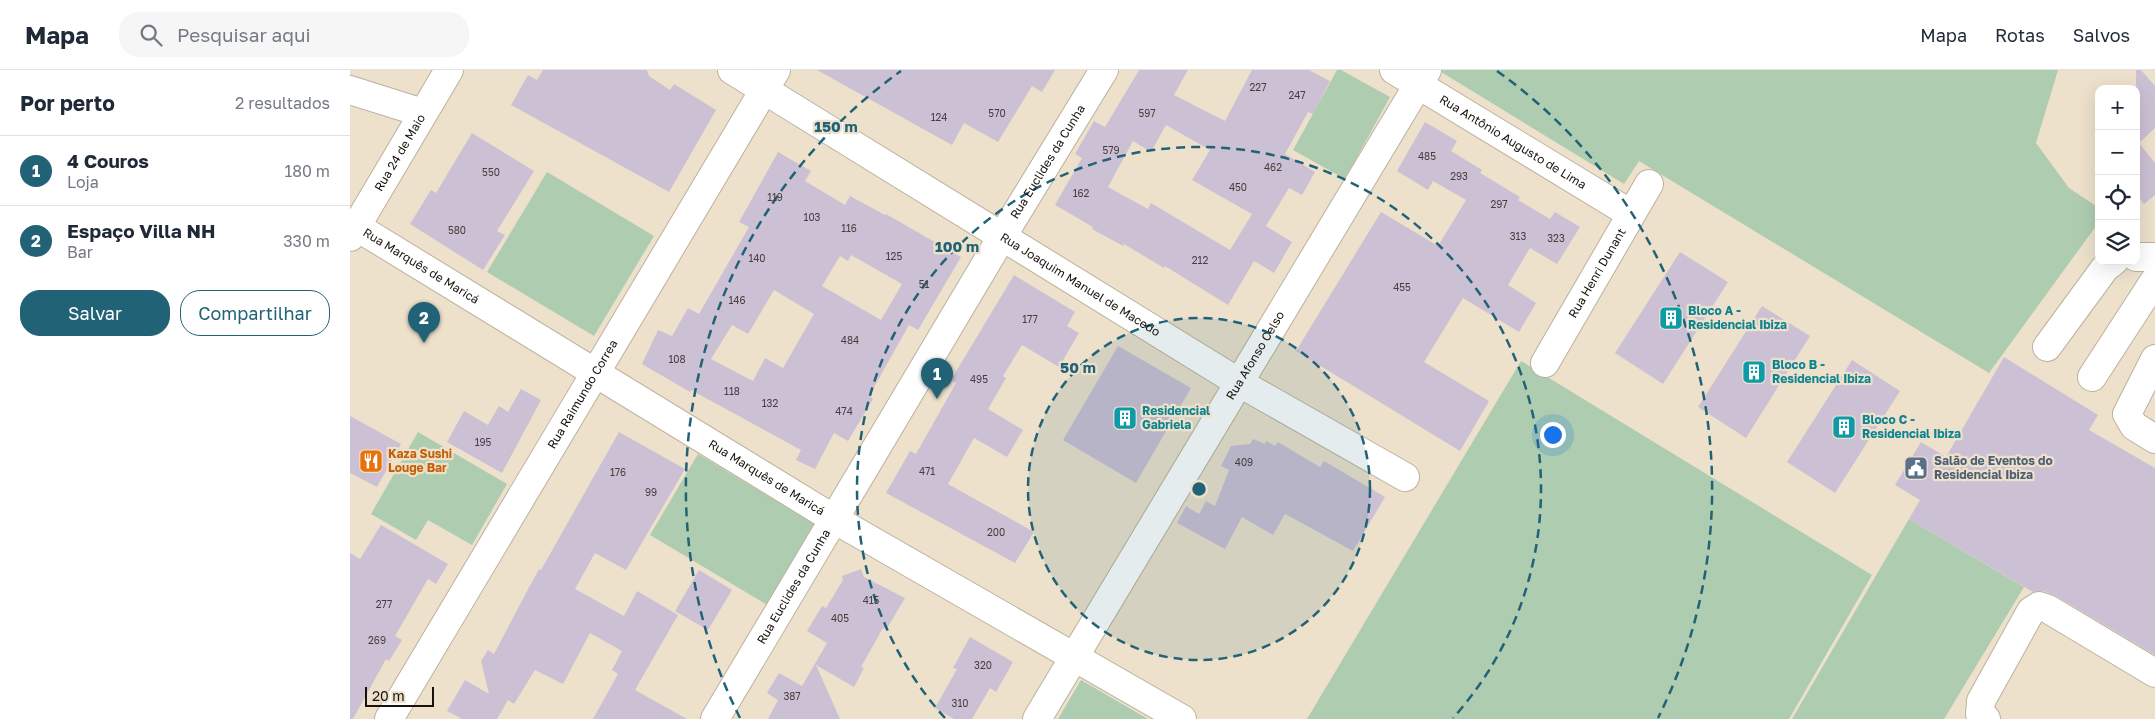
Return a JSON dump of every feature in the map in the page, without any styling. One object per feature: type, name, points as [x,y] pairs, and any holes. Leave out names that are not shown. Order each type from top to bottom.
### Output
[{"type":"street","name":"Rua 24 de Maio","points":[[353,232],[449,70]]},
{"type":"street","name":"Rua Joaquim Manuel de Macedo","points":[[732,70],[770,79],[1003,236],[1238,382],[1405,477]]},
{"type":"street","name":"Rua Euclides da Cunha","points":[[715,719],[1104,70]]},
{"type":"street","name":"Rua Antônio Augusto de Lima","points":[[1394,70],[1422,78],[1632,214]]},
{"type":"street","name":"Rua Afonso Celso","points":[[1037,719],[1422,78]]},
{"type":"street","name":"Rua Raimundo Correa","points":[[389,719],[770,79]]},
{"type":"street","points":[[350,90],[423,113]]},
{"type":"street","name":"Rua Henri Dunant","points":[[1545,363],[1649,184]]},
{"type":"street","name":"Rua Marquês de Maricá","points":[[353,232],[594,373],[834,520],[1182,719]]},
{"type":"street","points":[[2140,257],[2155,257]]},
{"type":"street","points":[[2047,346],[2109,265]]},
{"type":"street","points":[[2092,377],[2155,280]]},
{"type":"street","points":[[2155,359],[2127,414],[2134,426],[2155,439]]},
{"type":"street","points":[[1986,719],[1980,714],[1981,701],[2031,611],[2039,606],[2048,609],[2155,673]]},
{"type":"green space","points":[[1337,70],[1341,70],[1390,97],[1345,179],[1293,150]]},
{"type":"green space","points":[[1438,70],[2058,70],[2036,143],[2069,188],[2095,205],[2095,227],[1989,373],[1639,161],[1624,184]]},
{"type":"green space","points":[[547,172],[654,236],[594,336],[487,272]]},
{"type":"green space","points":[[1521,361],[1872,575],[1789,719],[1307,719]]},
{"type":"green space","points":[[418,432],[507,484],[472,545],[428,520],[416,540],[371,514]]},
{"type":"green space","points":[[698,454],[816,525],[769,606],[650,535]]},
{"type":"green space","points":[[1909,519],[2024,587],[1944,719],[1792,719]]},
{"type":"green space","points":[[1081,680],[1148,719],[1058,719]]},
{"type":"building","points":[[543,70],[647,70],[649,76],[670,90],[674,84],[716,110],[669,192],[511,105],[528,75],[537,80]]},
{"type":"building","points":[[817,70],[1055,70],[1042,92],[1032,86],[998,142],[964,123],[952,145]]},
{"type":"building","points":[[1139,70],[1188,70],[1174,95],[1225,121],[1252,70],[1309,70],[1330,81],[1313,114],[1308,112],[1285,154],[1315,172],[1302,195],[1289,188],[1266,226],[1292,242],[1274,273],[1254,261],[1228,305],[1165,266],[1164,268],[1124,244],[1123,246],[1092,229],[1093,227],[1055,205],[1082,158],[1075,154],[1094,121],[1105,127]],"holes":[[[1166,125],[1210,150],[1192,180],[1252,214],[1230,250],[1151,203],[1148,209],[1108,187],[1133,141],[1151,152]]]},
{"type":"building","points":[[2136,70],[2141,70],[2155,86],[2155,128],[2140,142],[2140,85],[2136,85]]},
{"type":"building","points":[[1425,122],[1457,141],[1451,151],[1482,170],[1480,173],[1520,197],[1518,200],[1550,219],[1555,212],[1580,227],[1557,264],[1530,248],[1508,285],[1536,303],[1519,332],[1463,298],[1424,362],[1489,401],[1460,451],[1296,351],[1381,212],[1438,246],[1466,200],[1433,181],[1428,190],[1397,171]]},
{"type":"building","points":[[472,133],[534,171],[497,231],[505,235],[483,270],[410,224],[431,190],[436,193]]},
{"type":"building","points":[[2140,144],[2155,163],[2155,195],[2144,204],[2140,199]]},
{"type":"building","points":[[778,152],[811,171],[805,181],[845,205],[850,196],[886,214],[961,257],[918,330],[909,325],[869,396],[873,399],[848,441],[834,433],[815,469],[796,460],[801,450],[691,390],[690,392],[642,364],[658,330],[672,336],[688,308],[699,314],[749,227],[739,222]],"holes":[[[851,255],[902,284],[881,320],[822,286],[840,256],[848,261]],[[774,290],[814,314],[783,368],[765,358],[753,381],[711,359],[732,325],[748,334]]]},
{"type":"building","name":"Bloco A - Residencial Ibiza","points":[[1680,252],[1728,282],[1663,384],[1615,353]]},
{"type":"building","points":[[1014,275],[1075,312],[1067,326],[1079,333],[1059,367],[1022,345],[1003,376],[1006,378],[988,409],[1023,430],[1007,457],[974,438],[948,484],[1034,532],[1015,563],[886,493],[910,451],[916,454],[956,383],[951,380]]},
{"type":"building","name":"Bloco B - Residencial Ibiza","points":[[1762,306],[1810,336],[1746,438],[1698,407]]},
{"type":"building","name":"Residencial Gabriela","points":[[1118,346],[1191,388],[1136,483],[1063,440]]},
{"type":"building","points":[[2004,357],[2098,415],[2089,430],[2155,468],[2155,655],[2056,596],[2044,591],[2033,592],[1909,519],[1920,500],[1895,485],[1921,442],[1946,457]]},
{"type":"building","name":"Bloco C - Residencial Ibiza","points":[[1852,360],[1900,391],[1835,493],[1787,462]]},
{"type":"building","points":[[521,389],[541,400],[502,473],[447,442],[464,411],[488,425],[499,406],[508,412]]},
{"type":"building","name":"Kaza Sushi Louge Bar","points":[[350,416],[401,444],[377,487],[350,473]]},
{"type":"building","points":[[619,432],[685,469],[626,570],[595,553],[575,589],[624,616],[637,591],[678,615],[635,690],[687,719],[593,719],[618,674],[612,670],[622,651],[590,633],[563,684],[535,670],[514,704],[508,700],[497,719],[462,719],[447,711],[465,680],[489,694],[481,661],[488,650],[494,654],[539,569],[541,570]]},
{"type":"building","points":[[1253,439],[1265,444],[1266,441],[1275,446],[1278,442],[1320,467],[1324,461],[1385,497],[1353,551],[1285,514],[1273,535],[1242,517],[1225,549],[1177,523],[1186,506],[1199,514],[1206,501],[1215,506],[1229,470],[1221,466],[1231,446],[1250,444]]},
{"type":"building","points":[[381,525],[448,564],[436,584],[428,579],[395,636],[402,640],[389,661],[386,659],[353,719],[350,719],[350,553],[360,559]]},
{"type":"building","points":[[861,569],[864,577],[905,598],[886,630],[883,628],[861,667],[864,668],[854,687],[816,665],[840,719],[768,719],[778,700],[767,693],[779,673],[802,686],[827,643],[807,631],[822,606],[826,608],[843,580],[842,576]]},
{"type":"building","points":[[699,570],[732,590],[708,630],[675,611]]},
{"type":"building","points":[[970,637],[1013,662],[996,692],[990,688],[972,719],[954,719],[935,708],[957,669],[953,668]]},
{"type":"place","name":"Bloco A - Residencial Ibiza","points":[[1671,318]]},
{"type":"place","name":"Espaço Villa NH","points":[[424,343]]},
{"type":"place","name":"Bloco B - Residencial Ibiza","points":[[1754,372]]},
{"type":"place","name":"4 Couros","points":[[937,399]]},
{"type":"place","name":"Residencial Gabriela","points":[[1125,418]]},
{"type":"place","name":"Bloco C - Residencial Ibiza","points":[[1844,427]]},
{"type":"place","name":"Kaza Sushi Louge Bar","points":[[371,461]]},
{"type":"place","name":"Salão de Eventos do Residencial Ibiza","points":[[1916,468]]}]
